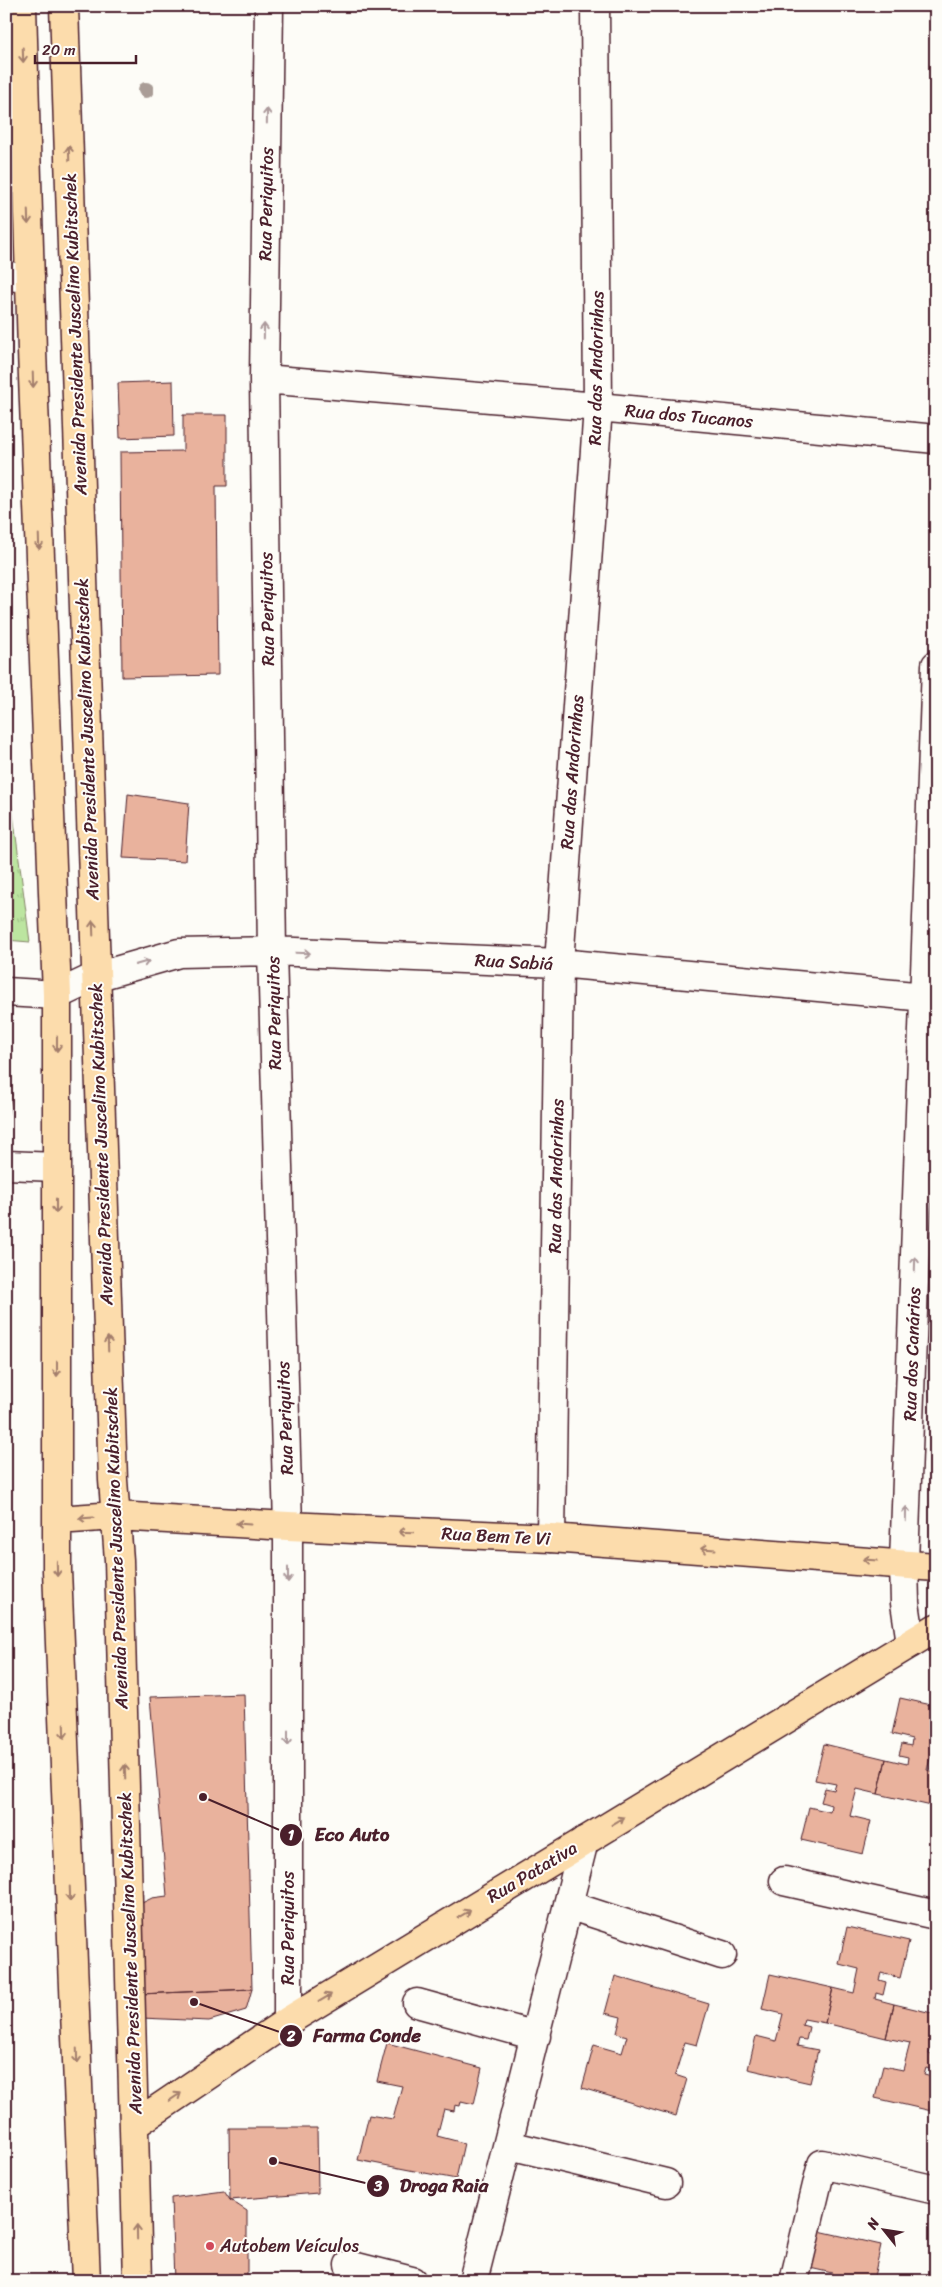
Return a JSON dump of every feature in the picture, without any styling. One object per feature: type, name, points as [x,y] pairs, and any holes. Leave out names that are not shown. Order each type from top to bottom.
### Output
[{"type":"main road","points":[[22,6],[18,277],[57,995],[57,1520],[86,2281]]},
{"type":"main road","name":"Avenida Presidente Juscelino Kubitschek","points":[[64,6],[95,977],[113,1480],[119,1560],[138,2281]]},
{"type":"main road","name":"Rua Bem Te Vi","points":[[57,1520],[116,1516],[551,1538],[904,1563],[936,1567]]},
{"type":"main road","name":"Rua Patativa","points":[[134,2125],[288,2021],[936,1628]]},
{"type":"street","name":"Rua Periquitos","points":[[269,6],[264,379],[272,951],[288,1526],[288,2021]]},
{"type":"street","name":"Rua das Andorinhas","points":[[551,1538],[558,963],[598,407],[595,6]]},
{"type":"street","name":"Rua dos Tucanos","points":[[264,379],[598,407],[936,439]]},
{"type":"street","name":"Rua dos Canários","points":[[911,1643],[905,1603],[904,1563],[930,997],[936,665]]},
{"type":"street","name":"Rua Sabiá","points":[[57,995],[95,977],[179,953],[272,951],[558,963],[930,997]]},
{"type":"street","points":[[6,992],[57,995]]},
{"type":"street","points":[[6,1165],[56,1167]]},
{"type":"street","points":[[474,2281],[584,1841]]},
{"type":"street","points":[[784,1881],[936,1915]]},
{"type":"street","points":[[568,1904],[722,1955]]},
{"type":"street","points":[[417,2003],[536,2036]]},
{"type":"street","points":[[509,2145],[666,2183]]},
{"type":"street","points":[[794,2281],[822,2164],[936,2190]]},
{"type":"street","points":[[349,2265],[412,2281]]},
{"type":"green space","points":[[6,761],[30,942],[6,940]]},
{"type":"building","points":[[173,381],[174,436],[120,438],[118,383]]},
{"type":"building","points":[[183,415],[227,415],[227,486],[216,486],[218,675],[122,677],[120,452],[183,451]]},
{"type":"building","points":[[128,794],[189,803],[185,861],[123,858]]},
{"type":"building","points":[[6,1094],[12,1094],[6,1123]]},
{"type":"building","points":[[244,1694],[252,1989],[140,1994],[136,1906],[152,1898],[167,1896],[150,1697]]},
{"type":"building","points":[[900,1698],[936,1706],[936,1744],[934,1744],[927,1770],[936,1772],[936,1807],[878,1794],[886,1759],[907,1764],[908,1757],[899,1755],[902,1744],[911,1746],[912,1739],[892,1734]]},
{"type":"building","points":[[824,1744],[886,1759],[878,1794],[857,1789],[850,1816],[871,1821],[863,1854],[801,1840],[809,1807],[830,1812],[831,1805],[821,1802],[825,1788],[834,1790],[836,1784],[815,1780]]},
{"type":"building","points":[[936,1836],[936,1871],[928,1869]]},
{"type":"building","points":[[847,1927],[909,1941],[900,1978],[881,1973],[879,1980],[886,1982],[883,1995],[876,1993],[875,1999],[894,2004],[886,2038],[825,2023],[833,1988],[854,1993],[859,1969],[839,1964]]},
{"type":"building","points":[[770,1974],[833,1988],[825,2023],[804,2019],[802,2025],[809,2027],[806,2040],[799,2039],[797,2046],[818,2050],[810,2083],[748,2069],[756,2036],[776,2041],[783,2014],[762,2009]]},
{"type":"building","points":[[615,1976],[709,2004],[697,2045],[685,2042],[675,2075],[687,2079],[676,2116],[582,2088],[594,2045],[622,2053],[627,2036],[617,2033],[621,2017],[605,2013]]},
{"type":"building","points":[[252,1989],[246,2010],[209,2021],[141,2018],[140,1994]]},
{"type":"building","points":[[894,2004],[936,2014],[936,2049],[931,2048],[929,2054],[936,2057],[933,2070],[926,2068],[924,2075],[936,2078],[936,2112],[875,2098],[883,2066],[903,2070],[910,2043],[886,2038]]},
{"type":"building","points":[[387,2043],[482,2068],[474,2104],[461,2101],[460,2106],[455,2105],[454,2111],[444,2109],[437,2136],[464,2143],[456,2179],[358,2160],[369,2115],[393,2119],[402,2086],[377,2081]]},
{"type":"building","points":[[229,2128],[317,2128],[318,2193],[230,2200]]},
{"type":"building","name":"Autobem Veículos","points":[[224,2191],[230,2200],[247,2211],[247,2281],[174,2281],[171,2198]]},
{"type":"building","points":[[819,2231],[881,2245],[873,2281],[848,2277],[847,2281],[831,2281],[832,2273],[810,2268]]},
{"type":"place","name":"Eco Auto","points":[[203,1797]]},
{"type":"place","name":"Farma Conde","points":[[194,2002]]},
{"type":"place","name":"Droga Raia","points":[[273,2161]]},
{"type":"place","name":"Autobem Veículos","points":[[210,2246]]}]
